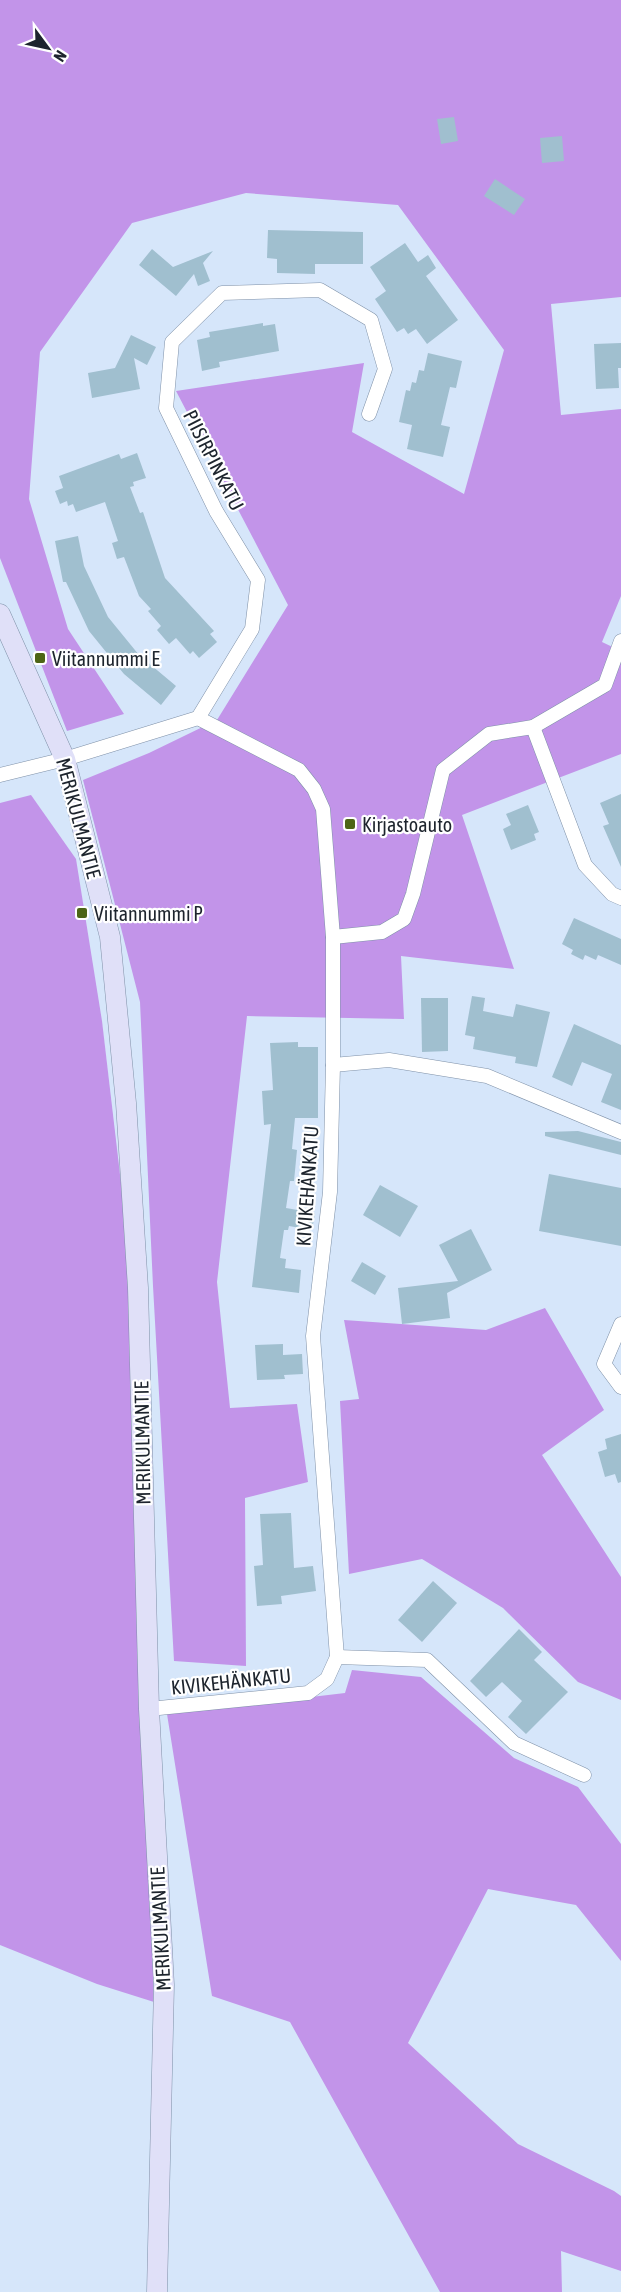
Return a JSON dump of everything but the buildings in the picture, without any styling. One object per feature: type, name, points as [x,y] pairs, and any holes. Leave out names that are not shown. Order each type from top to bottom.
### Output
[{"type":"street","name":"PIISIRPINKATU","points":[[198,718],[252,629],[258,580],[216,511],[166,408],[172,342],[222,293],[321,290],[371,320],[385,369],[369,414]]},
{"type":"street","name":"MERIKULMANTIE","points":[[0,614],[65,759],[110,937],[126,1103],[138,1288],[149,1709],[164,1985],[157,2292]]},
{"type":"street","points":[[333,937],[382,932],[404,919],[413,894],[443,770],[489,734],[533,727],[606,685],[621,641]]},
{"type":"street","points":[[0,775],[65,759],[198,718]]},
{"type":"street","name":"KIVIKEHÄNKATU","points":[[149,1709],[308,1693],[327,1679],[337,1657],[313,1336],[330,1192],[333,1065],[333,937],[323,809],[314,789],[299,770],[198,718]]},
{"type":"street","points":[[533,727],[585,865],[612,894],[621,898]]},
{"type":"street","points":[[333,1065],[389,1060],[487,1076],[621,1132]]},
{"type":"street","points":[[621,1324],[604,1364],[621,1387]]},
{"type":"street","points":[[337,1657],[427,1660],[514,1743],[584,1775]]},
{"type":"shaded area","points":[[0,0],[621,0],[621,297],[551,304],[561,415],[621,409],[621,596],[602,642],[621,651],[621,754],[462,815],[514,969],[401,956],[404,1019],[247,1016],[217,1282],[230,1408],[297,1404],[308,1482],[245,1498],[246,1666],[174,1661],[140,1002],[83,780],[149,753],[217,720],[288,605],[176,391],[364,363],[352,432],[464,494],[504,350],[398,205],[246,193],[132,223],[40,352],[29,499],[68,629],[124,714],[67,731],[0,558]]},
{"type":"shaded area","points":[[31,795],[76,859],[102,1021],[127,1234],[154,2002],[97,1984],[0,1945],[0,803]]},
{"type":"shaded area","points":[[545,1308],[604,1410],[542,1455],[621,1577],[621,1700],[578,1682],[503,1608],[422,1559],[349,1574],[340,1401],[359,1399],[344,1320],[486,1330]]},
{"type":"shaded area","points":[[352,1670],[421,1677],[514,1758],[578,1787],[621,1844],[621,1961],[576,1905],[488,1889],[408,2043],[518,2144],[621,2196],[621,2271],[561,2251],[562,2292],[440,2292],[290,2022],[212,1996],[167,1714],[345,1693]]},
{"type":"place","name":"Viitannummi E","points":[[40,658]]},
{"type":"place","name":"Kirjastoauto","points":[[350,824]]},
{"type":"place","name":"Viitannummi P","points":[[82,913]]}]
